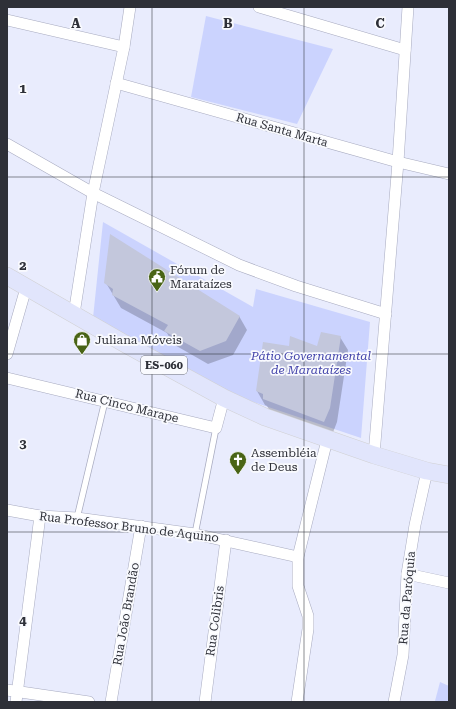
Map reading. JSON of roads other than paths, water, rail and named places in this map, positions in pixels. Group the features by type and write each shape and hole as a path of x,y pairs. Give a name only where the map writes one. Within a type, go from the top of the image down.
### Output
{"main road":[{"name":"ES-060","path":"7,276 127,345 224,398 265,417 327,440 449,476"}],"street":[{"path":"74,314 93,193 124,47 130,7"},
{"path":"259,7 405,50"},
{"path":"374,455 398,162 408,7"},
{"path":"7,20 124,47"},
{"name":"Rua Santa Marta","path":"116,83 398,162 449,174"},
{"path":"7,144 93,193 239,265 296,286 386,314"},
{"path":"7,354 26,288"},
{"name":"Rua Cinco Marape","path":"7,378 216,428"},
{"path":"216,428 224,398"},
{"path":"297,702 308,629 308,616 298,586 298,557 327,440"},
{"name":"Rua da Paróquia","path":"394,702 403,649 407,574 415,525 428,471"},
{"name":"Rua Professor Bruno de Aquino","path":"7,510 40,516 77,518 195,534 298,557"},
{"path":"40,516 13,694 89,702"},
{"name":"Rua João Brandão","path":"111,702 141,526"},
{"name":"Rua Colibris","path":"204,702 226,540"},
{"path":"407,574 449,583"}],"lane":[{"path":"77,518 105,401"},
{"path":"195,534 216,428"}],"place":[{"name":"Fórum de Marataízes","path":"157,292"},
{"name":"Juliana Móveis","path":"82,355"},
{"name":"Assembléia de Deus","path":"238,475"}],"park label":[{"name":"Pátio Governamental de Marataízes","path":"311,363"}]}
